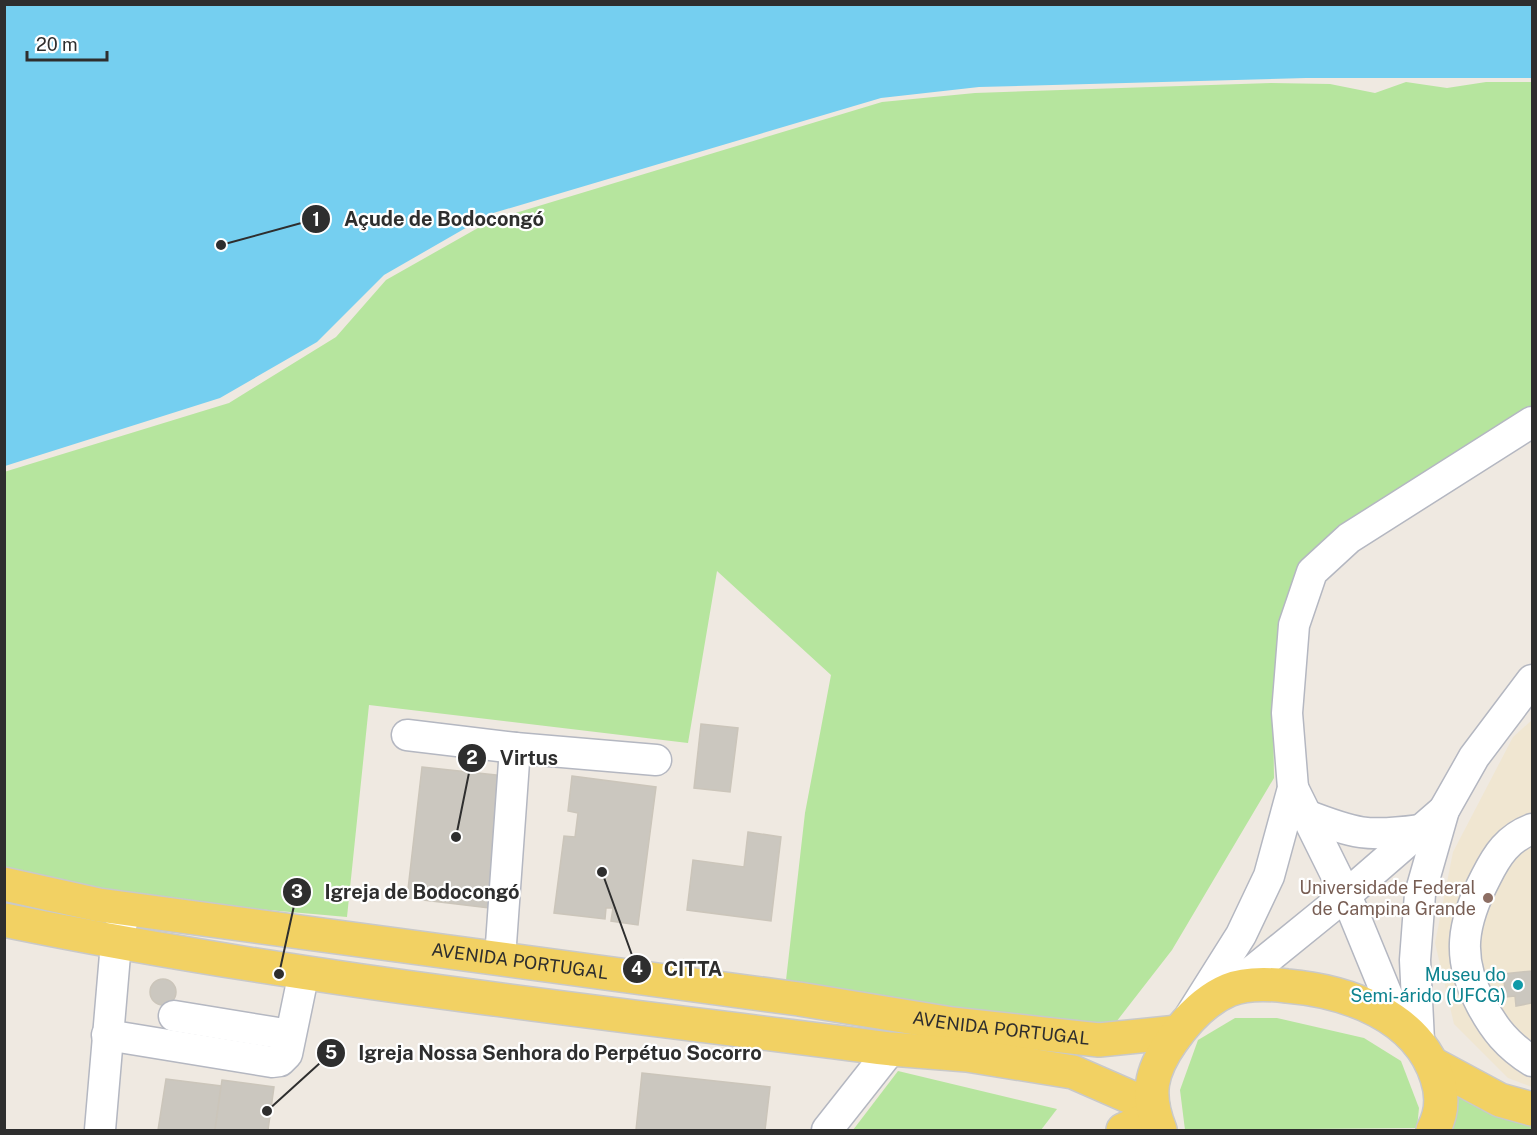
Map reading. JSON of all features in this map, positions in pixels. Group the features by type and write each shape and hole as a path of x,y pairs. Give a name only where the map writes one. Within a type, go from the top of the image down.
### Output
{"main road":[{"name":"AVENIDA PORTUGAL","path":"4,884 126,909 799,999 952,1024 1099,1040 1184,1024"},
{"name":"AVENIDA PORTUGAL","path":"4,920 116,943 304,972 891,1050 967,1055 1059,1070 1095,1079 1156,1118"},
{"path":"1123,1131 1156,1118 1151,1086 1157,1063 1184,1024 1229,990 1268,984 1313,988 1358,1000 1500,1101 1533,1109"},
{"path":"1417,1043 1442,1093 1438,1120 1432,1131"}],"street":[{"path":"1184,1024 1241,935 1269,876 1293,788 1287,713 1294,625 1312,572 1349,538 1533,422"},
{"path":"1417,1043 1415,960 1420,894 1444,810 1474,757 1533,680"},
{"path":"407,735 515,748 656,760"},
{"path":"500,958 515,748"},
{"path":"1293,788 1417,1043"},
{"path":"1229,990 1346,895 1444,810"},
{"path":"1306,815 1349,831 1371,835 1419,830"},
{"path":"1533,829 1522,832 1504,846 1476,895 1466,935 1464,963 1468,981 1490,1021 1512,1049 1533,1061"},
{"path":"100,1131 116,943 126,909"},
{"path":"107,1035 272,1062 280,1061 286,1054 304,972"},
{"path":"174,1016 291,1035"},
{"path":"828,1131 891,1050"}],"shaded area":[{"name":"Universidade Federal de Campina Grande","path":"1532,720 1532,1087 1508,1078 1454,1024 1435,943 1453,852 1513,737"}],"green space":[{"path":"1406,82 1447,88 1486,82 1532,82 1532,415 1305,568 1273,709 1274,778 1172,950 1113,1026 785,989 805,813 831,675 717,571 688,743 369,705 347,917 156,900 5,873 4,472 229,403 336,337 386,280 492,220 882,102 975,93 1271,83 1330,84 1375,93"},
{"path":"1235,1018 1277,1018 1364,1038 1401,1061 1419,1108 1417,1128 1185,1130 1180,1090 1198,1040"},
{"path":"898,1071 1057,1109 1041,1130 853,1130"},
{"path":"1446,1079 1532,1115 1532,1130 1443,1130"}],"water":[{"path":"5,4 1532,4 1532,78 1306,78 979,87 881,98 490,214 384,275 317,342 220,398 5,466"}],"building":[{"path":"701,724 738,728 730,792 694,788"},
{"path":"422,767 505,776 489,908 407,898"},
{"path":"572,776 656,787 638,925 611,921 613,908 606,908 605,919 554,913 564,836 575,837 578,813 568,811"},
{"path":"748,832 781,837 771,921 687,910 693,860 744,867"},
{"name":"Museu do Semi-árido (UFCG)","path":"1532,971 1532,1003 1516,1006 1515,996 1506,997 1503,974"},
{"path":"163,979 172,983 176,992 172,1001 163,1005 154,1001 150,992 154,983"},
{"path":"642,1073 770,1087 765,1130 636,1130"},
{"path":"166,1079 221,1086 215,1130 158,1130"},
{"path":"222,1080 274,1087 268,1130 215,1130"}],"place":[{"name":"Açude de Bodocongó","path":"221,245"},
{"name":"Virtus","path":"456,837"},
{"name":"CITTA","path":"602,872"},
{"name":"Universidade Federal de Campina Grande","path":"1488,898"},
{"name":"Igreja de Bodocongó","path":"279,974"},
{"name":"Museu do Semi-árido (UFCG)","path":"1518,985"},
{"name":"Igreja Nossa Senhora do Perpétuo Socorro","path":"267,1111"}]}
